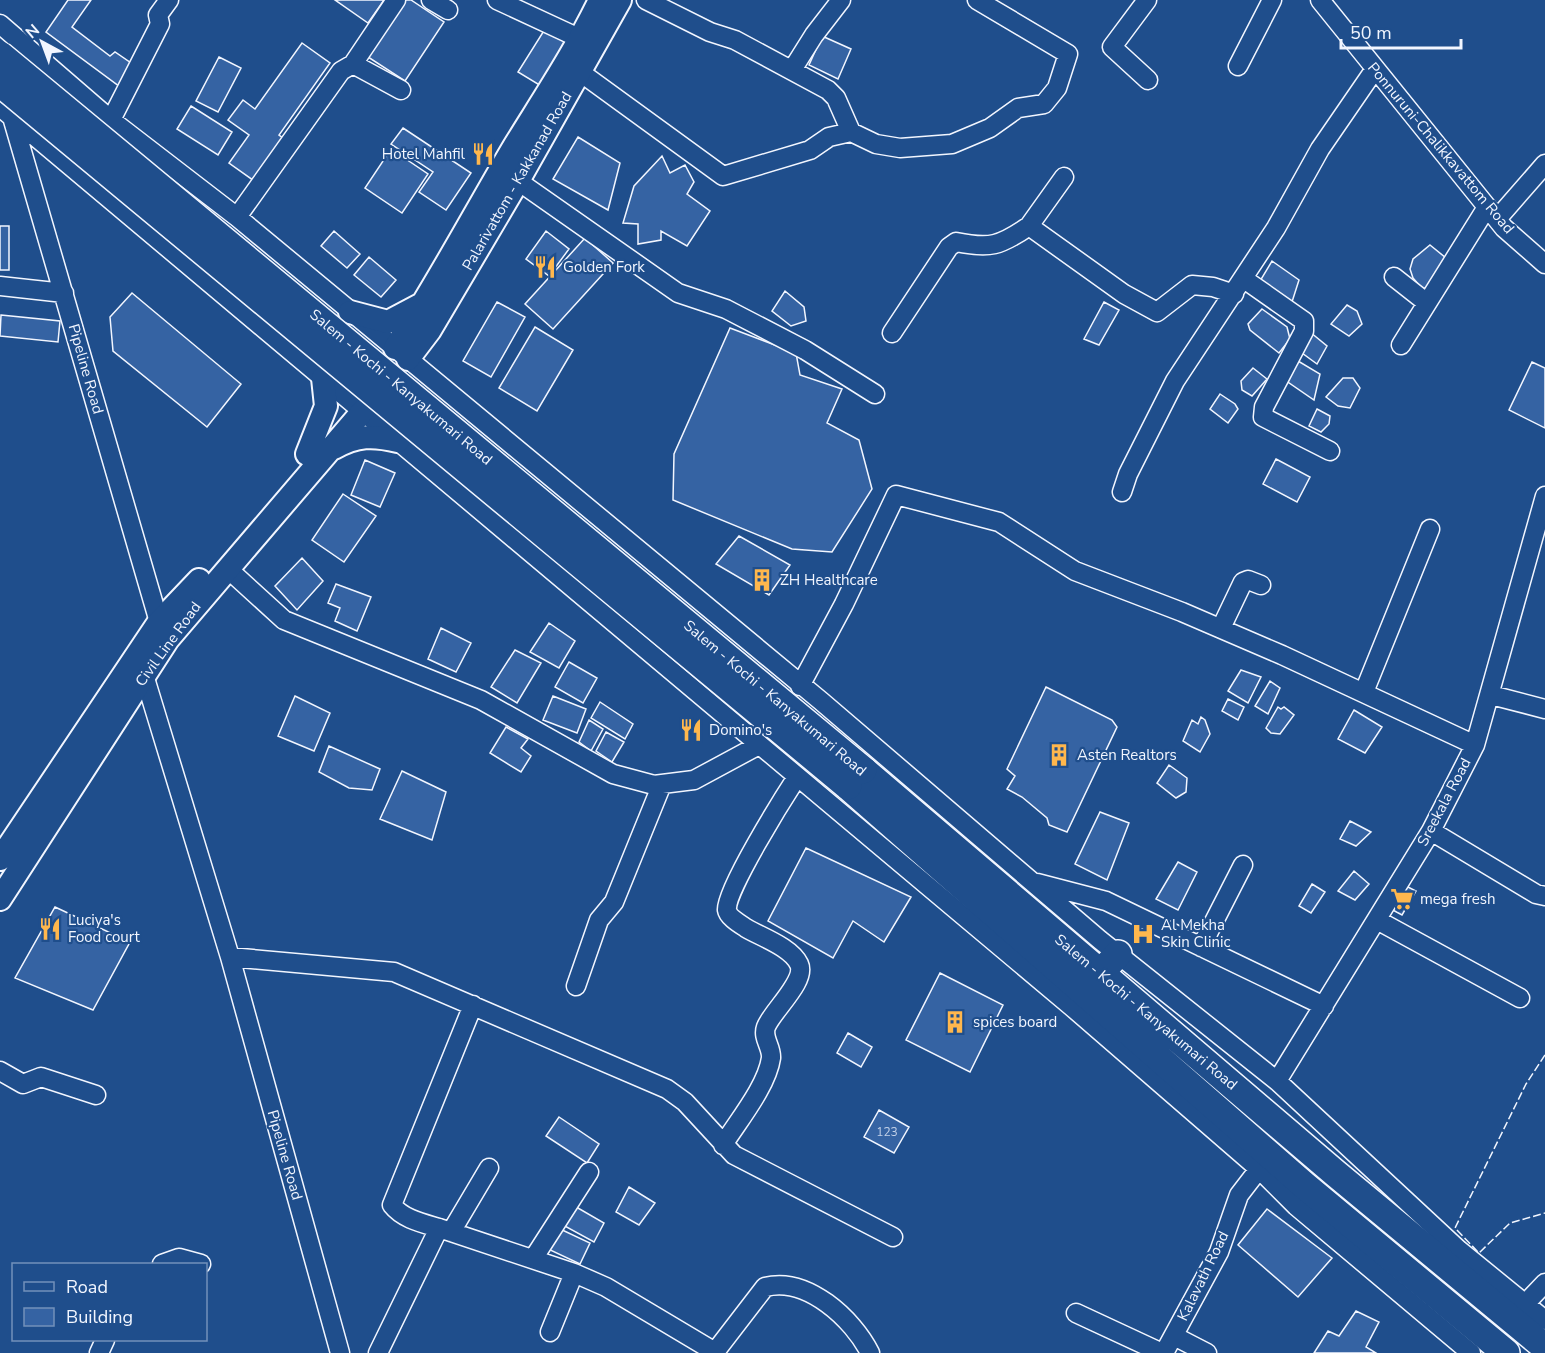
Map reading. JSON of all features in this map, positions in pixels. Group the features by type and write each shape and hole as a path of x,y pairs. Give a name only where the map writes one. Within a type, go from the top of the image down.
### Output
{"highway":[{"name":"Salem - Kochi - Kanyakumari Road","path":"0,55 863,770 1094,982 1305,1186 1506,1353"},
{"name":"Salem - Kochi - Kanyakumari Road","path":"0,83 848,786 1545,1347"}],"main road":[{"name":"Palarivattom - Kakkanad Road","path":"426,302 511,152 594,21 620,0"},
{"name":"Palarivattom - Kakkanad Road","path":"402,353 430,330 518,181 580,72 594,21"},
{"path":"351,312 388,322 408,314 426,302"},
{"path":"402,353 426,302"},
{"path":"317,453 326,406 323,378"},
{"name":"Civil Line Road","path":"0,860 159,622 358,406"},
{"path":"317,453 351,438 366,435 398,441"},
{"name":"Civil Line Road","path":"0,898 168,639 228,569 317,453"}],"street":[{"path":"111,120 160,24 158,15 169,0"},
{"path":"237,217 341,71 353,64 396,0"},
{"path":"431,0 448,10"},
{"path":"497,0 594,21"},
{"path":"646,0 710,32 735,40 828,90 836,99 851,132"},
{"path":"792,70 814,35 841,0"},
{"path":"580,72 723,176 810,150 829,137 851,132 876,144 900,148 952,144 990,128 1018,108 1044,104 1057,88 1068,54 977,0"},
{"path":"1147,0 1112,47 1148,80"},
{"path":"1238,66 1272,0"},
{"name":"Ponnuruni-Chalikkavattom Road","path":"1320,0 1492,213 1545,264"},
{"name":"Salem - Kochi - Kanyakumari Road","path":"0,24 111,120 237,217 654,562 1033,882 1094,982"},
{"path":"353,64 401,90"},
{"path":"1122,492 1128,474 1175,381 1276,228 1320,149 1375,69"},
{"name":"Salem - Kochi - Kanyakumari Road","path":"6,112 797,777 1094,982"},
{"name":"Pipeline Road","path":"6,112 64,293 159,622"},
{"path":"1401,345 1427,303 1492,213 1545,164"},
{"path":"146,229 171,212 186,194 185,176"},
{"path":"892,333 949,247 956,242 992,246 1006,242 1029,226 1064,177"},
{"path":"518,181 678,293 726,309 805,350 875,393"},
{"path":"171,249 187,223 213,198"},
{"path":"1029,226 1124,294 1151,310 1157,312 1192,285 1239,286 1304,321 1304,330 1264,407 1263,417 1330,451"},
{"path":"1394,277 1427,303"},
{"path":"0,286 64,293"},
{"path":"800,686 844,604 896,495 999,522 1075,571 1221,628 1475,745"},
{"name":"Sreekala Road","path":"1277,1081 1431,831 1475,745 1539,533 1545,496"},
{"path":"552,571 573,563 580,555 594,538 598,517"},
{"path":"1364,692 1430,529"},
{"path":"607,616 612,598 637,571 654,562"},
{"path":"228,569 284,620 481,700 613,774 654,785 694,780 759,745"},
{"path":"1221,628 1243,582 1248,580 1261,585"},
{"name":"Pipeline Road","path":"144,675 230,957 340,1353"},
{"path":"1491,695 1545,710"},
{"path":"723,1145 766,1076 771,1055 766,1040 766,1027 800,976 799,964 790,954 745,927 728,914 726,907 743,868 797,777"},
{"path":"576,986 599,920 614,902 662,784"},
{"path":"1431,831 1536,894 1545,896"},
{"path":"1202,947 1243,866"},
{"path":"1033,882 1106,901 1324,1006"},
{"path":"1377,920 1520,998"},
{"path":"230,957 393,972 473,1005 667,1089 685,1102 734,1155 893,1237"},
{"path":"1094,982 1277,1081 1459,1250 1545,1320"},
{"path":"1094,982 1259,1168 1296,1206 1471,1353"},
{"path":"473,1005 392,1205 397,1212 418,1222 574,1273 606,1287 716,1352 765,1287 772,1285 807,1293 829,1304 850,1322 870,1353"},
{"path":"0,1071 23,1084 41,1077 96,1095"},
{"path":"378,1353 445,1230 489,1168"},
{"name":"Kalavath Road","path":"1163,1353 1218,1252 1239,1195 1259,1168"},
{"path":"533,1259 589,1172"},
{"path":"165,1263 179,1258 197,1263"},
{"path":"550,1332 574,1273"},
{"path":"1525,1304 1545,1283"},
{"path":"1076,1313 1163,1353"},
{"path":"1174,1336 1207,1353"}],"building":[{"path":"68,0 91,0 72,27 110,56 115,52 134,65 123,89 46,32"},
{"path":"335,0 384,0 368,23"},
{"path":"404,0 411,0 444,22 405,81 368,57"},
{"path":"545,29 573,43 546,89 518,72"},
{"path":"822,36 851,49 838,79 809,65"},
{"path":"302,43 330,63 279,135 287,141 257,183 229,163 249,135 228,120 243,100 255,109"},
{"path":"219,57 241,68 218,112 196,101"},
{"path":"191,106 232,132 218,155 177,129"},
{"path":"403,128 471,173 446,210 419,192 433,172 391,144"},
{"path":"578,137 620,163 608,210 553,179"},
{"path":"391,149 428,174 402,213 365,188"},
{"path":"662,156 670,173 685,165 694,182 687,194 710,211 687,246 661,231 661,240 638,244 638,224 623,223 634,186"},
{"path":"0,226 9,226 9,270 0,270"},
{"path":"334,231 360,254 347,268 321,246"},
{"path":"546,231 569,249 549,276 526,259"},
{"path":"585,238 613,263 553,329 525,304"},
{"path":"1430,245 1446,258 1426,293 1413,278 1410,269 1413,259"},
{"path":"369,257 396,280 381,297 354,275"},
{"path":"1272,261 1299,280 1291,305 1260,281"},
{"path":"785,291 804,307 806,321 791,326 772,311"},
{"path":"132,293 241,384 207,427 113,351 110,317"},
{"path":"497,302 525,317 491,377 463,361"},
{"path":"1104,302 1119,310 1099,345 1084,339"},
{"path":"1347,305 1357,311 1362,324 1349,336 1331,324"},
{"path":"1262,309 1287,327 1290,339 1279,353 1250,330 1248,324"},
{"path":"1,315 60,321 58,342 0,336"},
{"path":"535,327 573,350 537,411 499,388"},
{"path":"730,328 796,353 800,375 842,389 827,423 859,440 872,489 832,552 792,549 673,500 674,454"},
{"path":"1310,332 1327,346 1317,364 1298,350"},
{"path":"1293,358 1320,374 1314,400 1282,378"},
{"path":"1532,362 1545,368 1545,428 1509,410"},
{"path":"1253,368 1267,379 1252,396 1242,390 1241,381"},
{"path":"1343,378 1353,378 1360,388 1350,408 1338,406 1326,397"},
{"path":"1220,394 1235,404 1238,409 1228,423 1210,409"},
{"path":"1317,409 1330,416 1329,424 1321,432 1309,426"},
{"path":"1276,459 1310,477 1297,502 1263,484"},
{"path":"365,460 395,473 380,507 351,495"},
{"path":"343,494 376,516 344,562 312,540"},
{"name":"ZH Healthcare","path":"739,536 790,565 769,595 716,564"},
{"path":"302,558 323,581 297,610 275,586"},
{"path":"336,584 371,597 357,631 335,621 340,608 328,603"},
{"path":"549,623 575,641 559,668 530,652"},
{"path":"441,628 471,643 456,672 428,659"},
{"path":"515,650 541,663 517,703 491,687"},
{"path":"569,662 597,678 583,703 555,687"},
{"path":"1241,670 1261,677 1248,703 1228,691"},
{"path":"1270,681 1280,688 1268,714 1255,706"},
{"name":"Asten Realtors","path":"1046,687 1112,720 1117,727 1067,832 1049,825 1047,818 1022,797 1007,789 1015,776 1007,769"},
{"path":"295,696 330,713 314,751 278,736"},
{"path":"553,696 586,709 577,733 543,720"},
{"path":"1228,699 1244,707 1238,720 1222,711"},
{"path":"600,702 633,724 625,739 591,718"},
{"path":"1278,707 1281,709 1284,707 1294,715 1280,734 1271,733 1266,728"},
{"path":"1354,710 1382,727 1365,753 1338,739"},
{"path":"1201,717 1205,720 1210,734 1200,752 1183,741 1192,720 1198,724"},
{"path":"589,720 603,729 591,751 579,742"},
{"path":"506,727 528,739 521,748 531,756 521,772 490,753"},
{"path":"606,732 624,742 612,762 596,751"},
{"path":"329,746 380,769 372,790 349,788 319,772"},
{"path":"1169,765 1187,778 1186,792 1176,798 1157,783"},
{"path":"402,771 446,792 432,840 380,819"},
{"path":"1100,812 1129,823 1107,880 1075,864"},
{"path":"1350,821 1371,832 1356,846 1340,839"},
{"path":"806,848 911,897 884,942 853,921 833,958 768,921"},
{"path":"1178,862 1197,872 1178,910 1156,899"},
{"path":"1354,871 1369,884 1355,900 1338,891"},
{"path":"1312,884 1325,892 1311,913 1299,906"},
{"name":"mega fresh","path":"1402,884 1416,891 1402,915 1387,907"},
{"path":"55,907 130,942 93,1010 15,978"},
{"name":"spices board","path":"940,973 1003,1005 970,1072 906,1040"},
{"path":"848,1033 872,1047 861,1067 837,1053"},
{"path":"879,1110 909,1127 894,1153 864,1137"},
{"path":"559,1117 599,1144 587,1163 546,1136"},
{"path":"629,1187 655,1203 639,1225 616,1212"},
{"path":"571,1204 604,1223 594,1242 561,1224"},
{"path":"1267,1209 1332,1258 1298,1297 1238,1245"},
{"path":"558,1228 590,1243 580,1264 548,1249"},
{"path":"1356,1311 1379,1322 1366,1347 1376,1353 1314,1353 1328,1331 1339,1336"}],"fence":[{"path":"1545,1055 1526,1084 1455,1228 1479,1253 1510,1223 1545,1213"}],"place":[{"name":"Hotel Mahfil","path":"483,154"},
{"name":"Golden Fork","path":"545,267"},
{"name":"ZH Healthcare","path":"762,580"},
{"name":"Domino's","path":"691,730"},
{"name":"Asten Realtors","path":"1059,755"},
{"name":"mega fresh","path":"1402,899"},
{"name":"Luciya's Food court","path":"50,929"},
{"name":"Al Mekha Skin Clinic","path":"1143,934"},
{"name":"spices board","path":"955,1022"}]}
